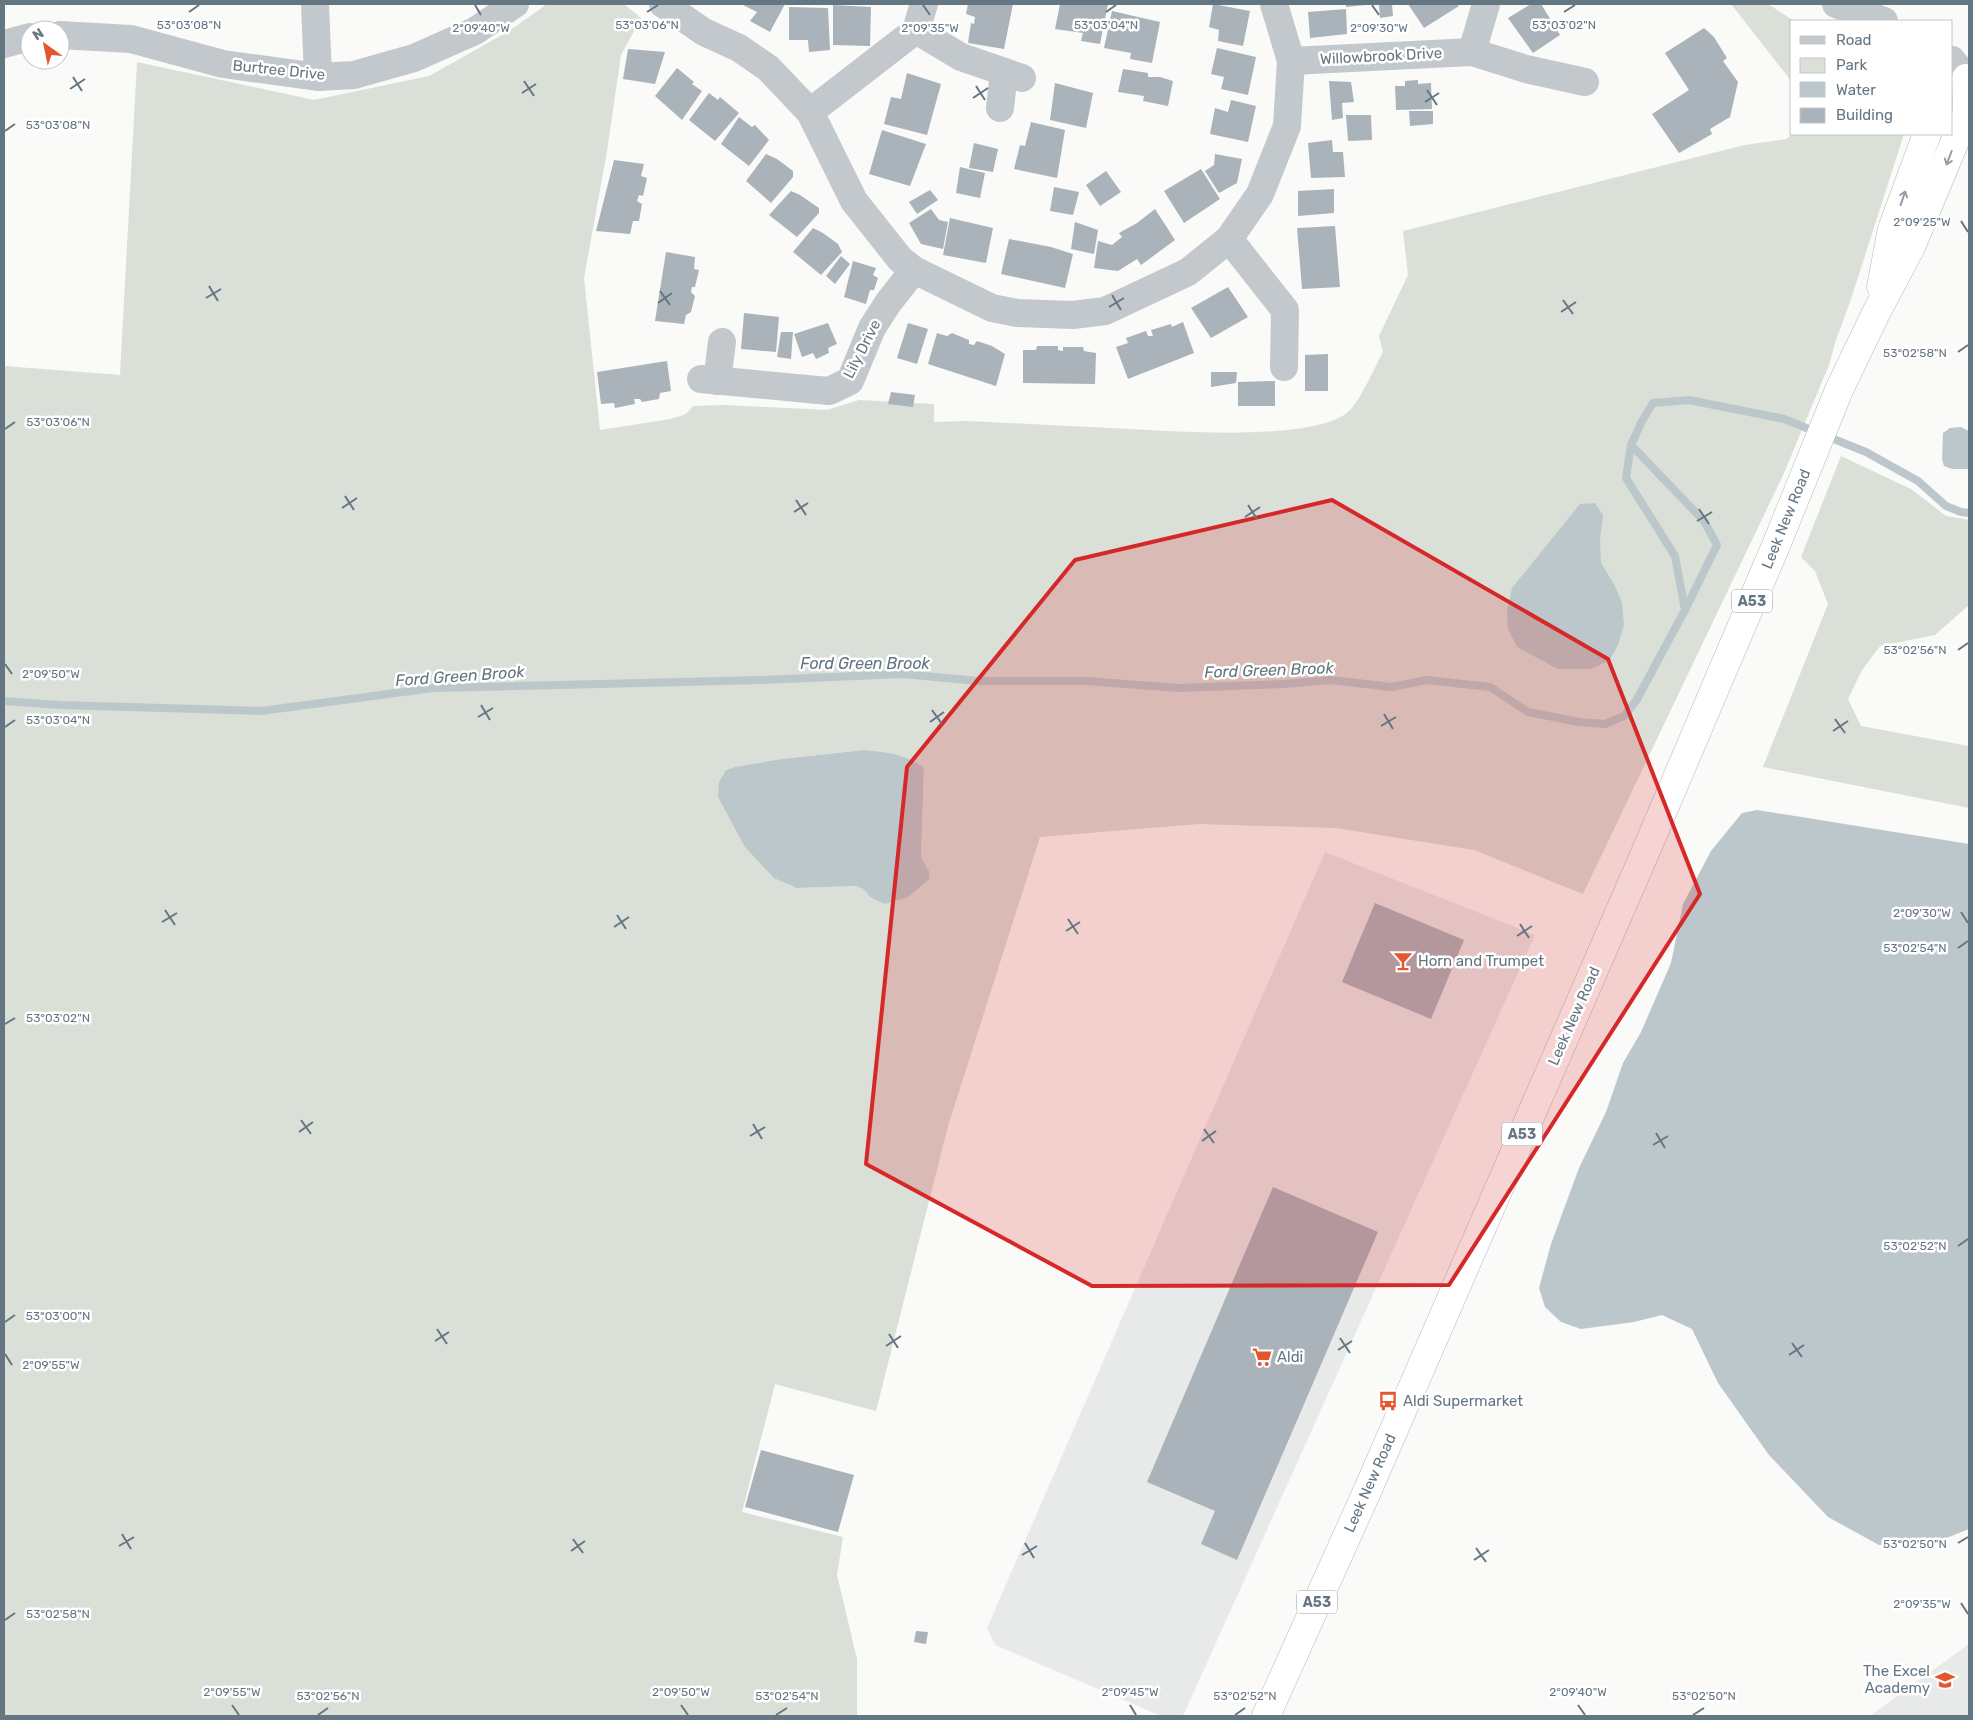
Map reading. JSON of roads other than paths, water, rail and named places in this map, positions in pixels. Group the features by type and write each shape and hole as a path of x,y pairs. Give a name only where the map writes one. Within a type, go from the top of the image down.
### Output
{"highway":[{"name":"Leek New Road","path":"1266,1716 1369,1487 1642,860 1777,543 1839,390 1876,313 1912,247 1967,112 1958,76"},
{"name":"Leek New Road","path":"1876,313 1892,229 1927,135"}],"street":[{"path":"315,4 318,77"},
{"name":"Burtree Drive","path":"70,36 131,39 223,64 318,77 354,75 414,58 475,31 515,4"},
{"path":"663,4 704,32 738,48 768,68 810,112 854,201 900,259 914,270 992,308 1017,313 1073,315 1105,311 1188,272 1229,239 1260,194 1287,126 1291,61 1274,4"},
{"path":"810,112 916,30 924,4"},
{"path":"1472,52 1486,4"},
{"path":"1824,4 1843,20"},
{"path":"1836,4 1881,20"},
{"path":"916,30 961,57 1013,75 1000,108"},
{"path":"4,44 20,40"},
{"name":"Willowbrook Drive","path":"1291,61 1472,52 1526,69 1585,82"},
{"path":"1229,239 1285,310 1284,367"},
{"name":"Lily Drive","path":"722,342 709,380 829,391 850,381 872,328 888,303 914,270"}],"water":[{"path":"1961,427 1969,431 1969,469 1952,469 1944,466 1942,459 1943,433 1950,428"},
{"path":"1595,503 1603,515 1600,540 1601,563 1614,584 1622,603 1624,625 1618,645 1609,661 1590,669 1558,669 1517,647 1508,629 1507,611 1512,588 1580,504"},
{"path":"864,750 888,753 910,759 924,768 921,857 929,871 929,879 908,897 885,904 870,897 863,889 856,886 797,888 774,878 745,847 718,797 719,782 726,770 781,759"},
{"path":"1757,810 1969,844 1969,1529 1939,1541 1879,1545 1828,1517 1769,1455 1718,1383 1692,1329 1662,1315 1634,1322 1581,1329 1561,1322 1545,1307 1539,1288 1551,1244 1579,1168 1606,1112 1623,1063 1641,1032 1671,963 1683,904 1711,851 1742,813"}],"waterway":[{"name":"Ford Green Brook","path":"4,701 60,705 261,711 433,688 762,680 903,674 978,681 1086,681 1178,688 1284,684 1330,680 1392,687 1426,680 1490,687 1528,712 1579,722 1605,724 1624,716 1636,701 1685,610 1675,556 1626,478 1631,445 1653,403 1689,400 1784,419 1866,452 1918,481 1946,506 1969,513"},
{"name":"Ford Green Brook","path":"1631,445 1704,521 1717,545 1685,610"}],"place":[{"name":"Horn and Trumpet","path":"1403,961"},
{"name":"Aldi","path":"1262,1357"},
{"name":"Aldi Supermarket","path":"1388,1401"},
{"name":"The Excel Academy","path":"1945,1680"}]}
